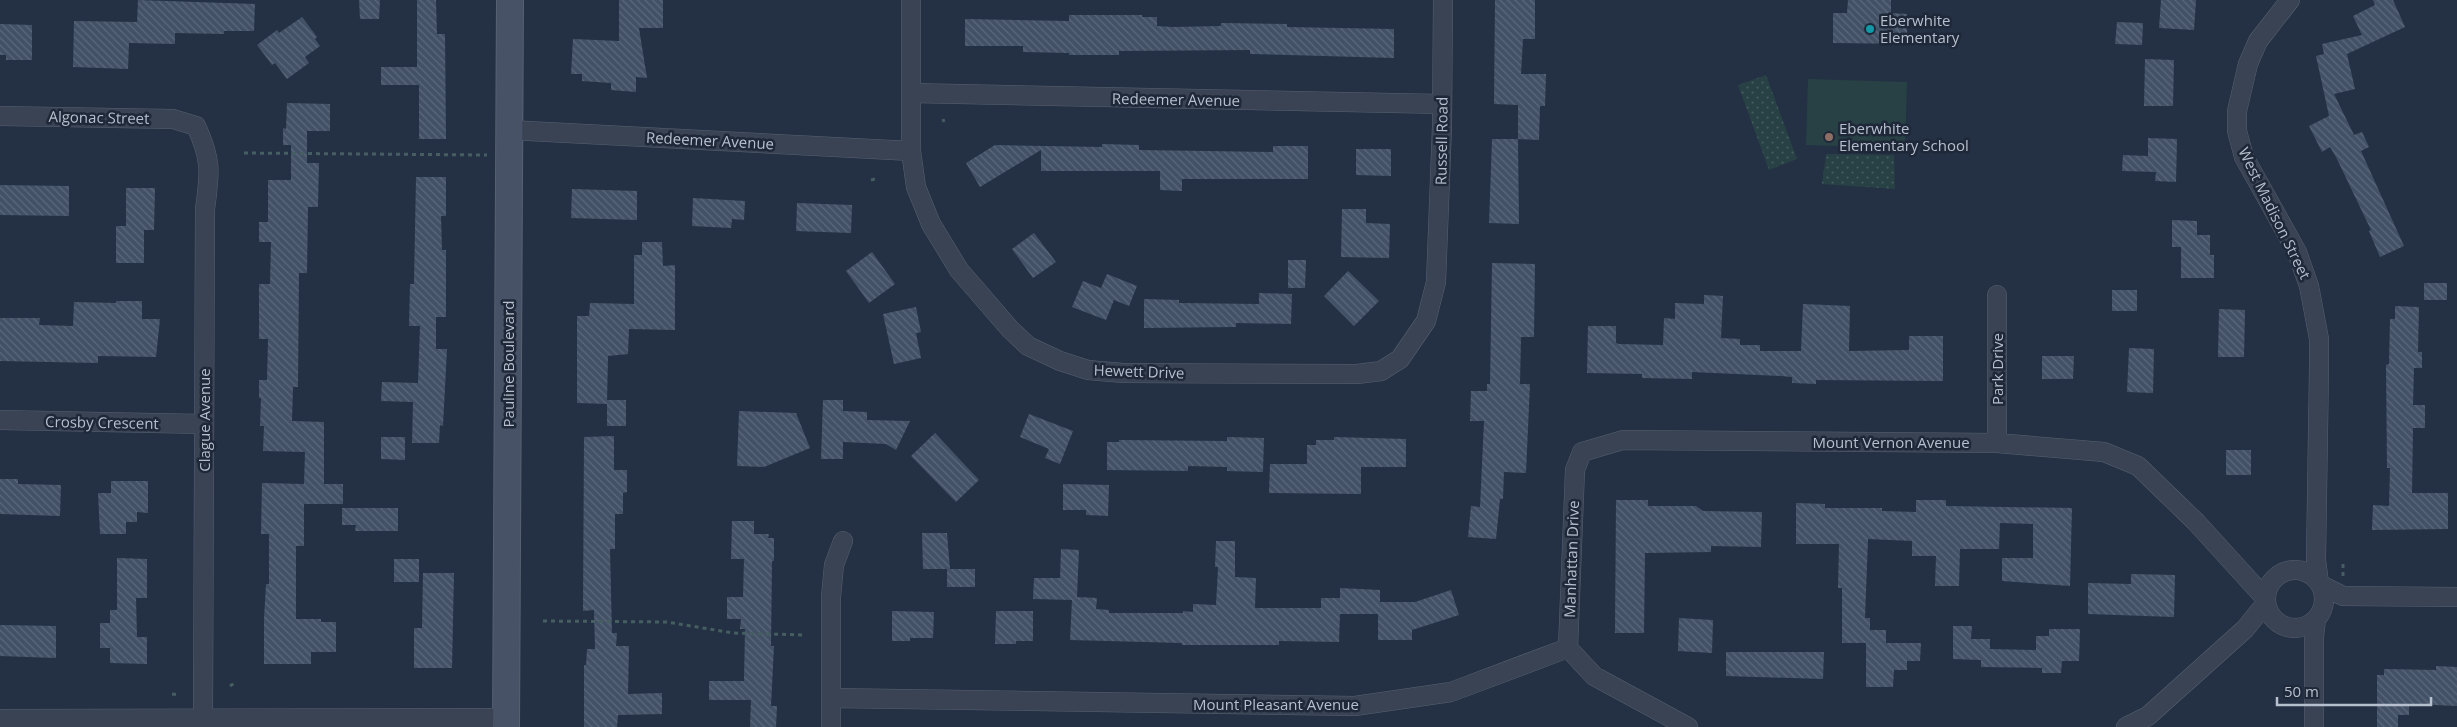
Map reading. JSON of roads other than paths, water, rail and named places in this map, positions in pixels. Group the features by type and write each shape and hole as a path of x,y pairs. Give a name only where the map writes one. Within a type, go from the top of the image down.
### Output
{"street":[{"name":"Pauline Boulevard","path":"506,722 510,0"},
{"name":"Hewett Drive","path":"911,0 911,151 919,196 931,224 959,270 1010,329 1028,346 1060,361 1088,370 1123,373 1356,374 1381,371 1400,359 1426,321 1436,282"},
{"name":"Russell Road","path":"1436,282 1442,104 1443,0"},
{"name":"West Madison Street","path":"2290,0 2258,41 2248,64 2238,111 2237,131 2244,157 2297,252 2309,286 2319,339 2320,368 2308,565 2320,584"},
{"name":"Redeemer Avenue","path":"911,94 1442,104"},
{"name":"Algonac Street","path":"0,116 173,119 196,126"},
{"name":"Clague Avenue","path":"196,126 208,151 209,178 205,209 203,718"},
{"name":"Redeemer Avenue","path":"509,130 911,151"},
{"name":"Park Drive","path":"1997,295 1997,443"},
{"name":"Crosby Crescent","path":"0,420 204,424"},
{"name":"Mount Vernon Avenue","path":"1575,470 1582,452 1624,440 1997,443 2104,452 2138,466 2268,595"},
{"name":"Manhattan Drive","path":"1568,648 1575,470"},
{"path":"831,727 831,597 834,565 843,541"},
{"path":"2126,727 2148,716 2245,629 2287,571 2308,565"},
{"path":"2319,614 2324,595 2320,584 2457,597"},
{"path":"2314,727 2305,627 2343,587"},
{"path":"2268,595 2271,616 2286,627 2306,633"},
{"path":"2245,629 2276,621"},
{"path":"1568,648 1594,676 1688,727"},
{"name":"Mount Pleasant Avenue","path":"831,698 1355,706 1451,692 1568,648"},
{"path":"0,719 203,718 506,722"}],"place":[{"name":"Eberwhite Elementary","path":"1870,29"},
{"name":"Eberwhite Elementary School","path":"1829,137"}]}
